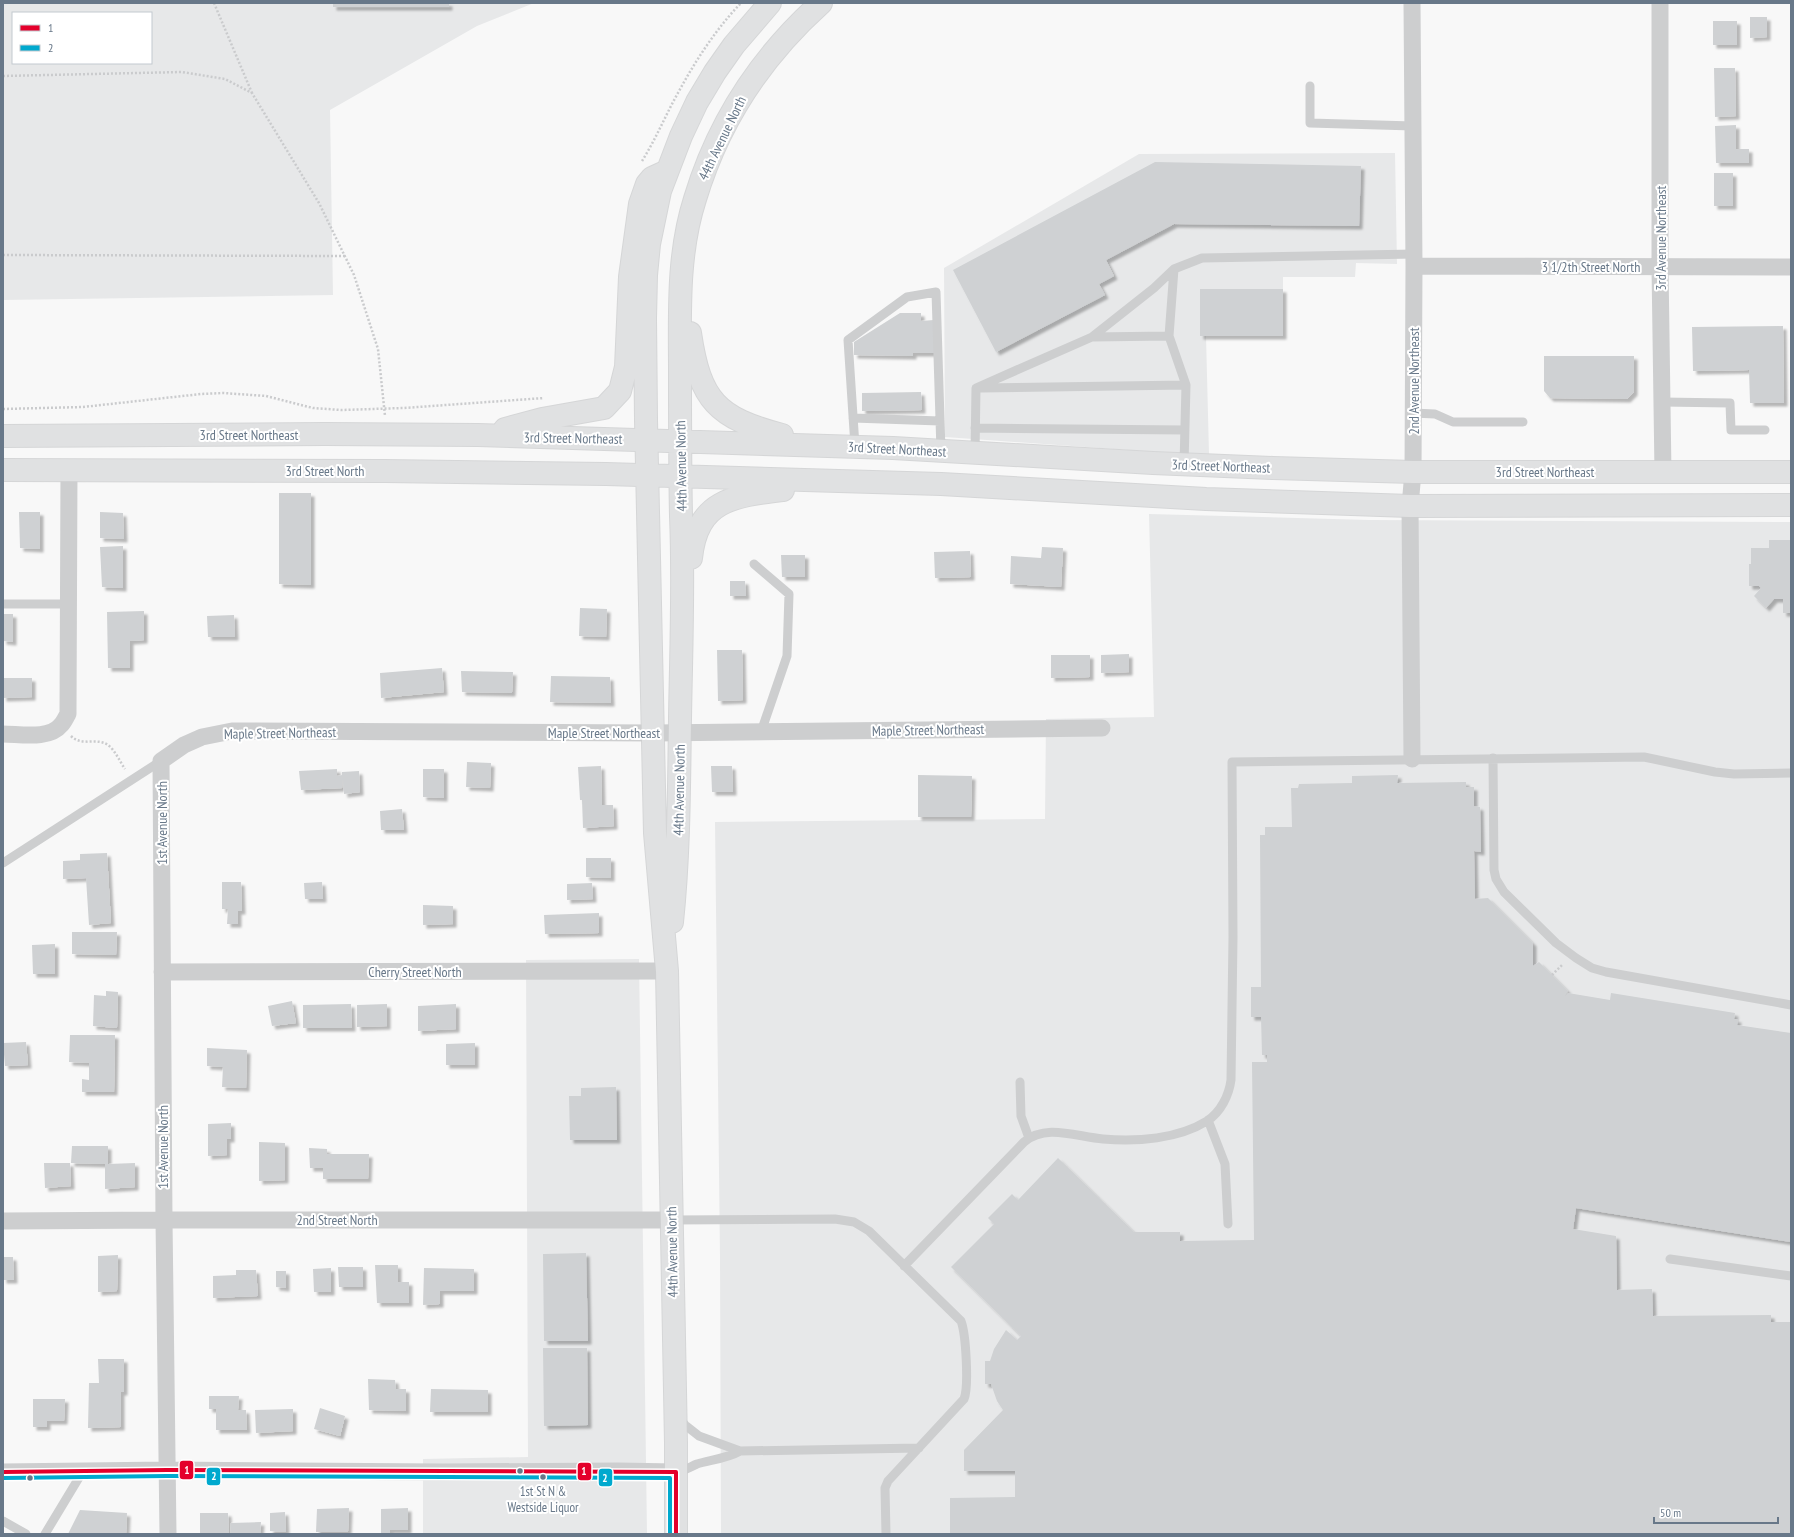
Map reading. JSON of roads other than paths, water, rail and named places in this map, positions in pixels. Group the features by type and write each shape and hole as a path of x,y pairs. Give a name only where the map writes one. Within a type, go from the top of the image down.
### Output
{"main road":[{"name":"44th Avenue North","path":"676,1534 676,1413 667,971 655,833 645,318 646,275 654,218 667,171 694,108 715,72 734,45 770,3"},
{"name":"44th Avenue North","path":"667,971 676,887 680,733 682,520 680,476 680,318 681,278 684,249 694,200 713,150 728,118 744,91 767,60 802,21 822,3"},
{"path":"484,435 542,419 604,408 620,391 626,367 630,277 640,204 647,184 652,178 667,171"},
{"path":"684,249 686,307 695,362 707,392 719,408 738,421 760,429 806,439 855,446"},
{"name":"3rd Street Northeast","path":"3,436 484,435 855,446 1184,465 1413,472 1791,472"},
{"name":"3rd Street North","path":"3,470 385,471 648,475"},
{"path":"648,475 921,484 1206,499 1410,506 1791,505"},
{"path":"681,679 693,542 695,533 702,521 714,508 743,496 785,490 921,484"}],"street":[{"name":"2nd Avenue Northeast","path":"1412,3 1414,260 1413,472 1410,506 1412,759"},
{"name":"3rd Avenue Northeast","path":"1660,3 1660,267 1663,473"},
{"name":"3 1/2th Street North","path":"1414,260 1660,267 1791,267"},
{"path":"3,734 44,734 55,730 65,729 68,714 68,470"},
{"name":"Maple Street Northeast","path":"161,761 184,745 202,737 232,731 680,733 1102,728"},
{"name":"1st Avenue North","path":"161,761 168,1534"},
{"name":"Cherry Street North","path":"162,972 667,971"},
{"name":"2nd Street North","path":"3,1221 672,1220"},
{"path":"3,1472 167,1470 676,1472"}],"lane":[{"path":"1310,86 1310,123 1413,126"},
{"path":"976,388 1092,338 1154,288 1174,269 1202,258 1414,260"},
{"path":"1174,269 1169,336 1186,385 1184,465"},
{"path":"855,446 848,340 907,296 936,292 941,451"},
{"path":"1092,338 1169,336"},
{"path":"976,388 1186,385"},
{"path":"975,453 976,388"},
{"path":"1662,402 1730,403 1731,430 1765,430"},
{"path":"1413,413 1435,414 1454,422 1522,422"},
{"path":"853,418 940,421"},
{"path":"975,428 1185,430"},
{"path":"754,564 789,594 787,656 761,732"},
{"path":"3,604 69,604"},
{"path":"904,1266 1029,1138 1041,1133 1056,1132 1105,1140 1146,1139 1182,1132 1208,1120 1223,1103 1230,1088 1231,1080 1233,945 1232,762 1644,757 1715,772 1734,774 1791,773"},
{"path":"1493,758 1494,857 1496,879 1504,892 1556,943 1592,968 1606,972 1791,1005"},
{"path":"3,863 161,761"},
{"path":"1020,1082 1021,1116 1029,1138"},
{"path":"1208,1120 1225,1164 1228,1224"},
{"path":"672,1220 842,1219 854,1222 869,1231 961,1321 964,1331 966,1384 964,1400 886,1484 886,1534"},
{"path":"1670,1259 1791,1276"},
{"path":"676,1413 685,1424 699,1436 740,1451 919,1448"},
{"path":"676,1472 684,1471 696,1465 734,1455 740,1451"},
{"path":"45,1534 82,1471"},
{"path":"3,1521 26,1534"}],"place":[{"name":"1st St N & Westside Liquor","path":"543,1477"}]}
